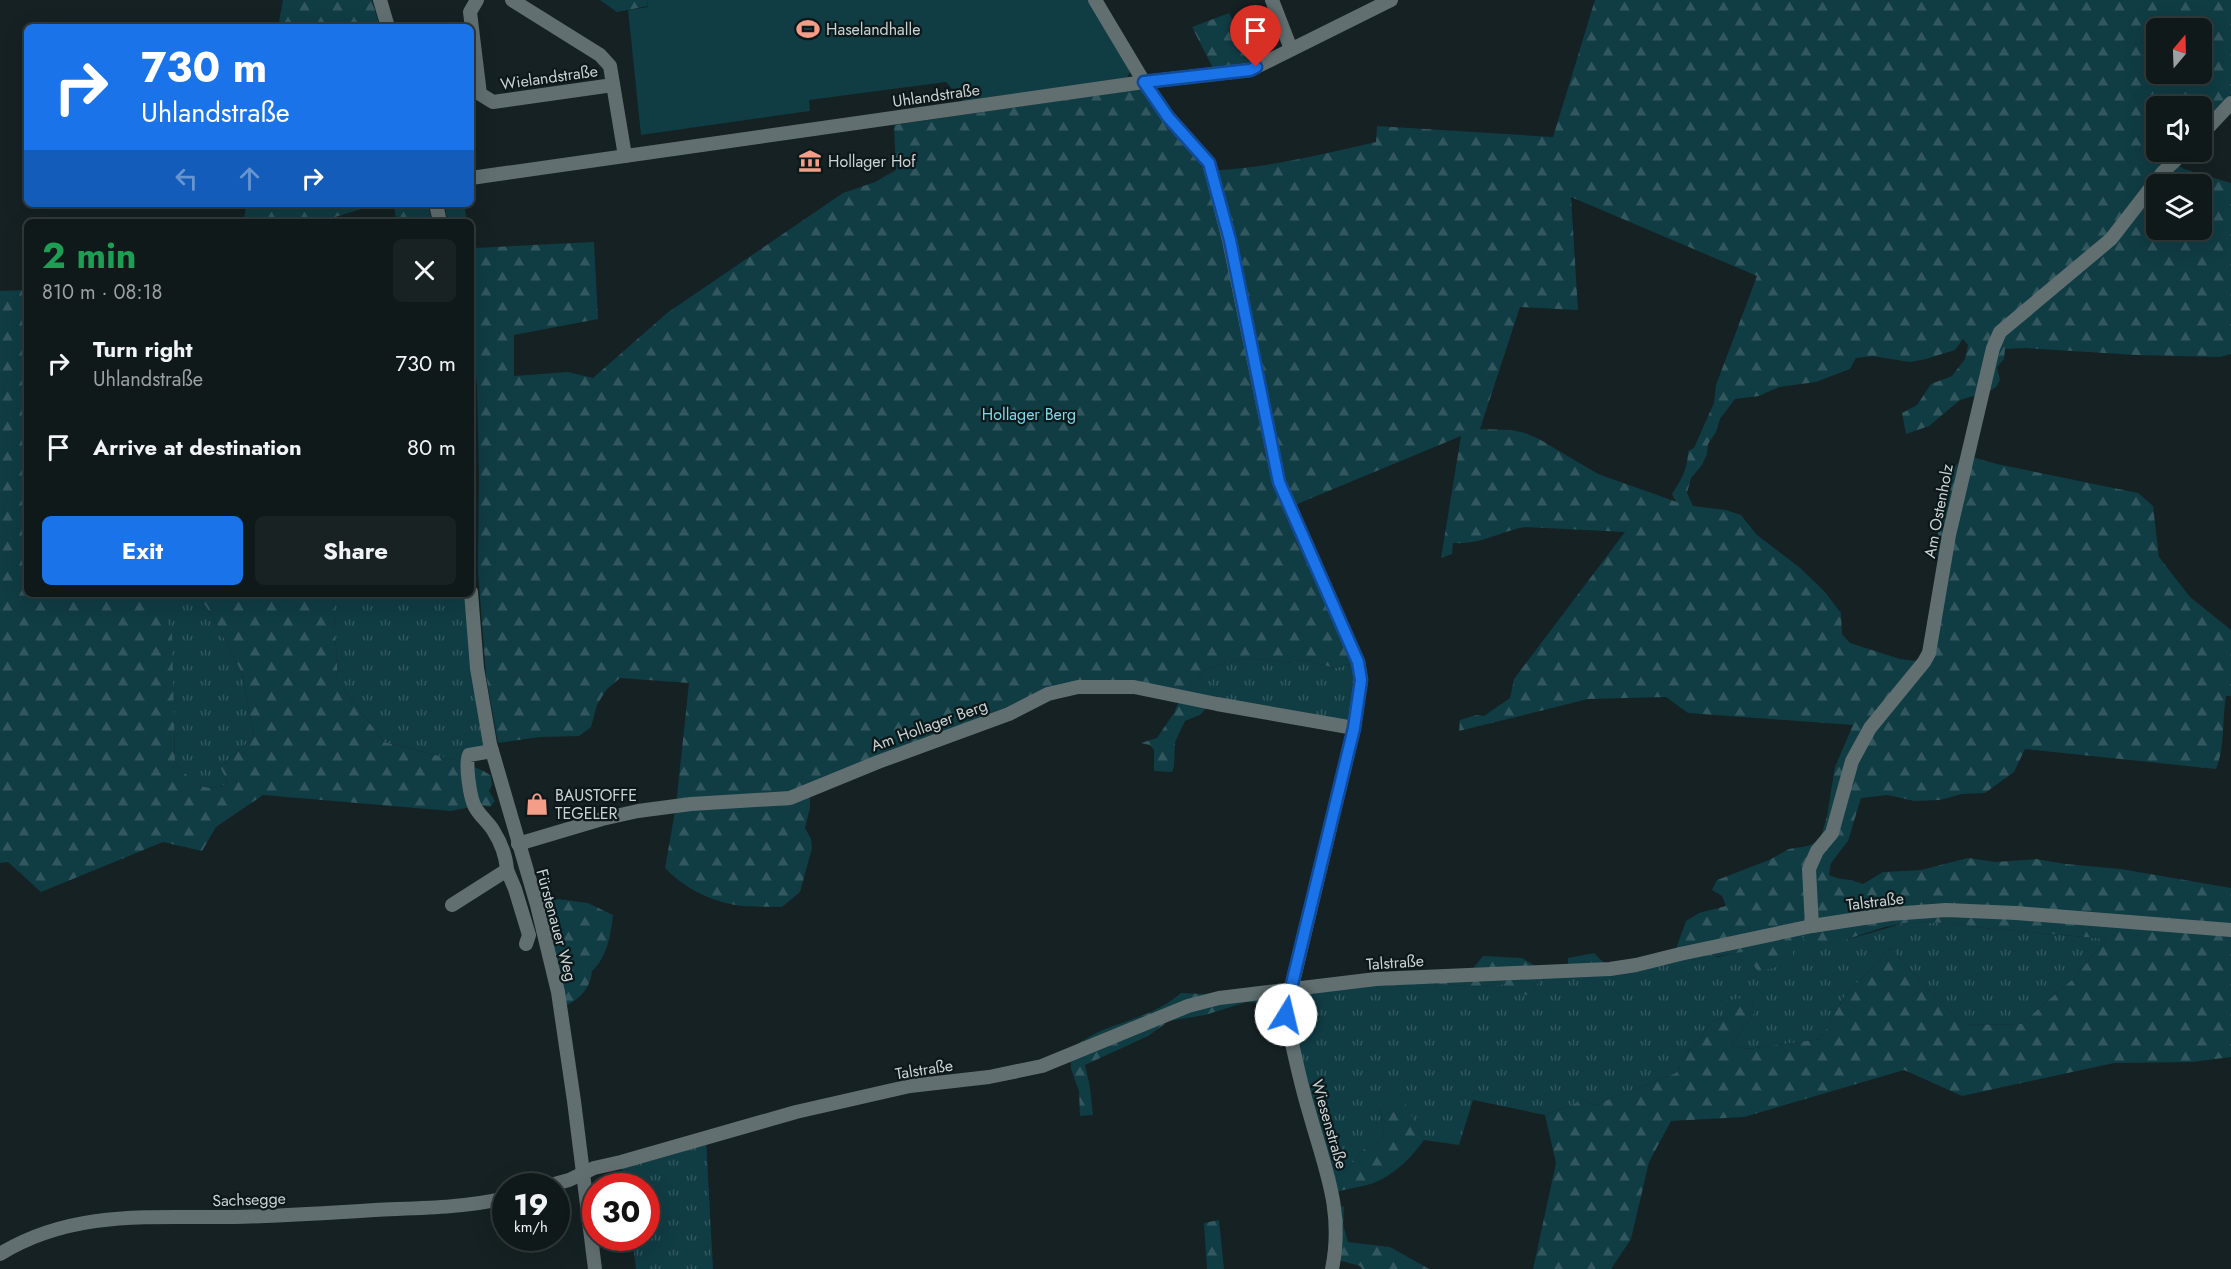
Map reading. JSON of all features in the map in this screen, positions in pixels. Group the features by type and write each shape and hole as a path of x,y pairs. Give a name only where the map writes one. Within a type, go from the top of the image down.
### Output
{"street":[{"path":"380,0 387,24"},
{"name":"Wielandstraße","path":"471,24 470,12 477,0"},
{"path":"512,0 600,55 610,66 625,156"},
{"name":"Wiesenstraße","path":"1095,0 1144,82 1168,117 1209,163 1230,240 1279,482 1358,662 1361,680 1354,728 1287,1007 1300,1080 1335,1204 1332,1269"},
{"path":"1272,0 1291,49"},
{"name":"Uhlandstraße","path":"474,178 1144,82 1250,70 1391,0"},
{"name":"Wielandstraße","path":"474,45 480,94 494,102 613,85"},
{"path":"2212,124 2231,103"},
{"name":"Am Ostenholz","path":"1812,926 1809,868 1817,851 1832,833 1852,761 1870,728 1929,653 1963,469 1993,348 2000,332 2112,239 2163,172 2174,162"},
{"name":"Fürstenauer Weg","path":"471,597 477,668 492,751 537,905 558,992 583,1173"},
{"name":"Am Hollager Berg","path":"518,844 602,819 638,811 690,804 790,798 878,762 1009,714 1048,694 1078,687 1134,687 1354,728"},
{"path":"492,751 469,755 467,769 474,806 493,830 506,860 507,870 529,935 526,944"},
{"path":"452,905 507,870"},
{"name":"Talstraße","path":"583,1173 796,1112 910,1086 989,1077 1042,1066 1188,1006 1219,998 1291,988 1398,978 1610,969 1812,926 1890,914 1946,910 2016,913 2231,930"},
{"name":"Sachsegge","path":"0,1254 51,1230 116,1218 248,1216 433,1207 492,1201"},
{"name":"Fürstenauer Weg","path":"593,1251 595,1269"}],"green space":[{"path":"283,0 372,0 379,24 279,24"},
{"path":"600,0 647,0 648,6 617,12"},
{"path":"647,0 1090,0 1131,70 1127,78 964,102 946,82 809,100 810,111 641,135 628,10 648,7"},
{"name":"Hollager Berg","path":"1595,0 2231,0 2231,94 2224,105 2212,118 2212,96 2146,96 2146,162 2174,162 2184,169 2201,174 2146,174 2146,240 2212,240 2212,177 2231,183 2231,354 2220,357 2005,349 2004,359 1997,367 2000,380 1996,387 1988,392 1960,400 1929,426 1906,434 1902,413 1917,405 1931,384 1952,376 1965,359 1968,345 1963,339 1955,350 1910,362 1872,356 1856,358 1850,369 1816,382 1779,387 1759,396 1735,399 1720,419 1716,432 1708,444 1702,465 1691,478 1687,493 1693,506 1726,510 1741,515 1757,535 1799,567 1824,591 1841,613 1842,634 1850,643 1900,659 1924,662 1943,569 1938,556 1938,533 1948,475 1965,455 1997,464 2138,493 2153,506 2159,557 2190,597 2231,630 2231,696 2226,696 2222,743 2216,769 2025,749 2014,772 1985,793 1962,794 1940,800 1914,801 1888,795 1861,798 1848,841 1831,863 1829,875 1863,884 1883,872 1921,870 1968,858 1996,862 2036,859 2121,869 2231,888 2231,1057 2192,1062 2114,1063 1962,1096 1904,1070 1744,1117 1671,1121 1649,1162 1631,1239 1611,1269 1533,1269 1556,1163 1545,1115 1584,1100 1595,1105 1676,1073 1689,1050 1711,1022 1724,1018 1725,1001 1741,998 1752,999 1754,1013 1731,1045 1748,1049 1821,1039 1844,997 1890,948 1962,1025 2021,1024 2074,978 2107,939 1952,923 1910,922 1885,927 1838,942 1825,943 1820,947 1808,944 1803,938 1811,927 1789,932 1793,944 1793,956 1777,966 1758,971 1748,958 1747,951 1701,959 1680,954 1677,946 1686,921 1699,913 1726,906 1722,896 1712,890 1717,880 1769,860 1789,849 1808,846 1820,840 1827,816 1835,767 1853,725 1688,713 1666,697 1588,699 1459,731 1460,720 1476,715 1484,716 1510,698 1514,679 1625,532 1525,527 1472,542 1453,543 1452,554 1441,558 1461,436 1290,507 1358,662 1335,668 1305,660 1293,663 1246,658 1208,668 1181,696 1211,703 1200,715 1185,721 1175,742 1172,772 1154,771 1154,750 1150,745 1141,743 1157,738 1174,713 1181,697 1078,687 810,789 810,808 805,828 811,839 812,848 800,892 782,907 742,906 712,899 687,886 665,868 676,806 689,683 620,678 606,690 597,705 591,727 579,736 540,737 498,743 486,675 478,571 479,474 474,358 474,248 594,242 598,319 514,335 514,376 568,372 593,378 667,313 843,193 875,182 896,170 894,125 1141,89 1205,171 1270,164 1376,142 1377,126 1553,137","holes":["1571,197 1757,276 1716,385 1714,403 1694,448 1688,451 1685,469 1672,494 1677,502 1598,474 1525,433 1512,430 1480,429 1520,307 1578,310"]},
{"path":"1229,13 1256,67 1216,74 1192,27"},
{"path":"246,207 368,207 329,219 244,219"},
{"path":"394,207 429,207 431,219 396,219"},
{"path":"445,207 464,207 466,219 447,219"},
{"path":"24,290 24,597 159,597 172,635 175,762 187,775 204,787 219,787 228,783 220,767 254,737 242,673 212,615 199,597 332,597 338,681 384,742 467,763 491,776 492,785 489,791 495,801 490,807 480,805 451,811 263,795 216,827 202,851 163,842 41,892 8,862 0,863 0,291"},
{"path":"159,597 199,597 212,615 242,673 254,737 220,767 228,783 211,788 192,780 175,762 175,742"},
{"path":"471,597 490,744 467,763 384,742 338,681 333,598"},
{"path":"1246,658 1293,663 1305,660 1335,668 1358,662 1354,728 1181,696 1208,668"},
{"path":"558,899 588,903 613,915 605,953 592,971 589,984 578,998 560,1009 537,905"},
{"path":"1910,922 1952,923 2107,939 2074,978 2021,1024 1962,1025 1890,948 1844,997 1821,1039 1748,1049 1731,1045 1754,1013 1752,999 1724,1018 1711,1022 1689,1050 1676,1073 1595,1105 1584,1100 1545,1115 1473,1100 1459,1145 1424,1140 1415,1123 1380,1108 1383,1122 1382,1142 1364,1149 1349,1168 1329,1181 1288,1021 1291,988 1374,985 1408,977 1417,988 1439,984 1483,987 1503,984 1530,995 1546,972 1680,954 1718,957 1747,950 1789,932 1812,926 1825,943"},
{"path":"1594,953 1610,969 1568,972 1568,958"},
{"path":"1483,956 1522,958 1546,972 1530,995 1513,994 1503,984 1483,987 1439,984 1417,989 1408,977 1468,974"},
{"path":"1270,987 1291,988 1298,998 1295,1016 1288,1021 1278,1023 1269,1004 1247,1002 1205,1015 1169,1021 1148,1036 1085,1065 1093,1115 1080,1116 1079,1091 1071,1069 1070,1049 1086,1038 1153,1011 1181,993 1203,994"},
{"path":"1389,1093 1404,1101 1424,1140 1402,1165 1381,1180 1332,1193 1329,1181 1349,1168 1364,1149 1382,1142 1383,1122 1380,1108"},
{"path":"706,1138 713,1269 636,1269 634,1251 660,1251 660,1173 622,1173 621,1162"},
{"path":"1335,1204 1344,1207 1343,1224 1348,1242 1390,1247 1429,1269 1362,1269 1360,1266 1334,1259"},
{"path":"1219,1220 1224,1269 1207,1269 1204,1223"}],"place":[{"name":"Haselandhalle","path":"808,29"},
{"name":"Hollager Hof","path":"810,161"},
{"name":"BAUSTOFFE TEGELER","path":"537,804"}],"route":[{"path":"1256,67 1250,70 1144,82 1168,117 1209,163 1230,240 1279,482 1358,662 1361,680 1354,728 1286,1015"}]}
